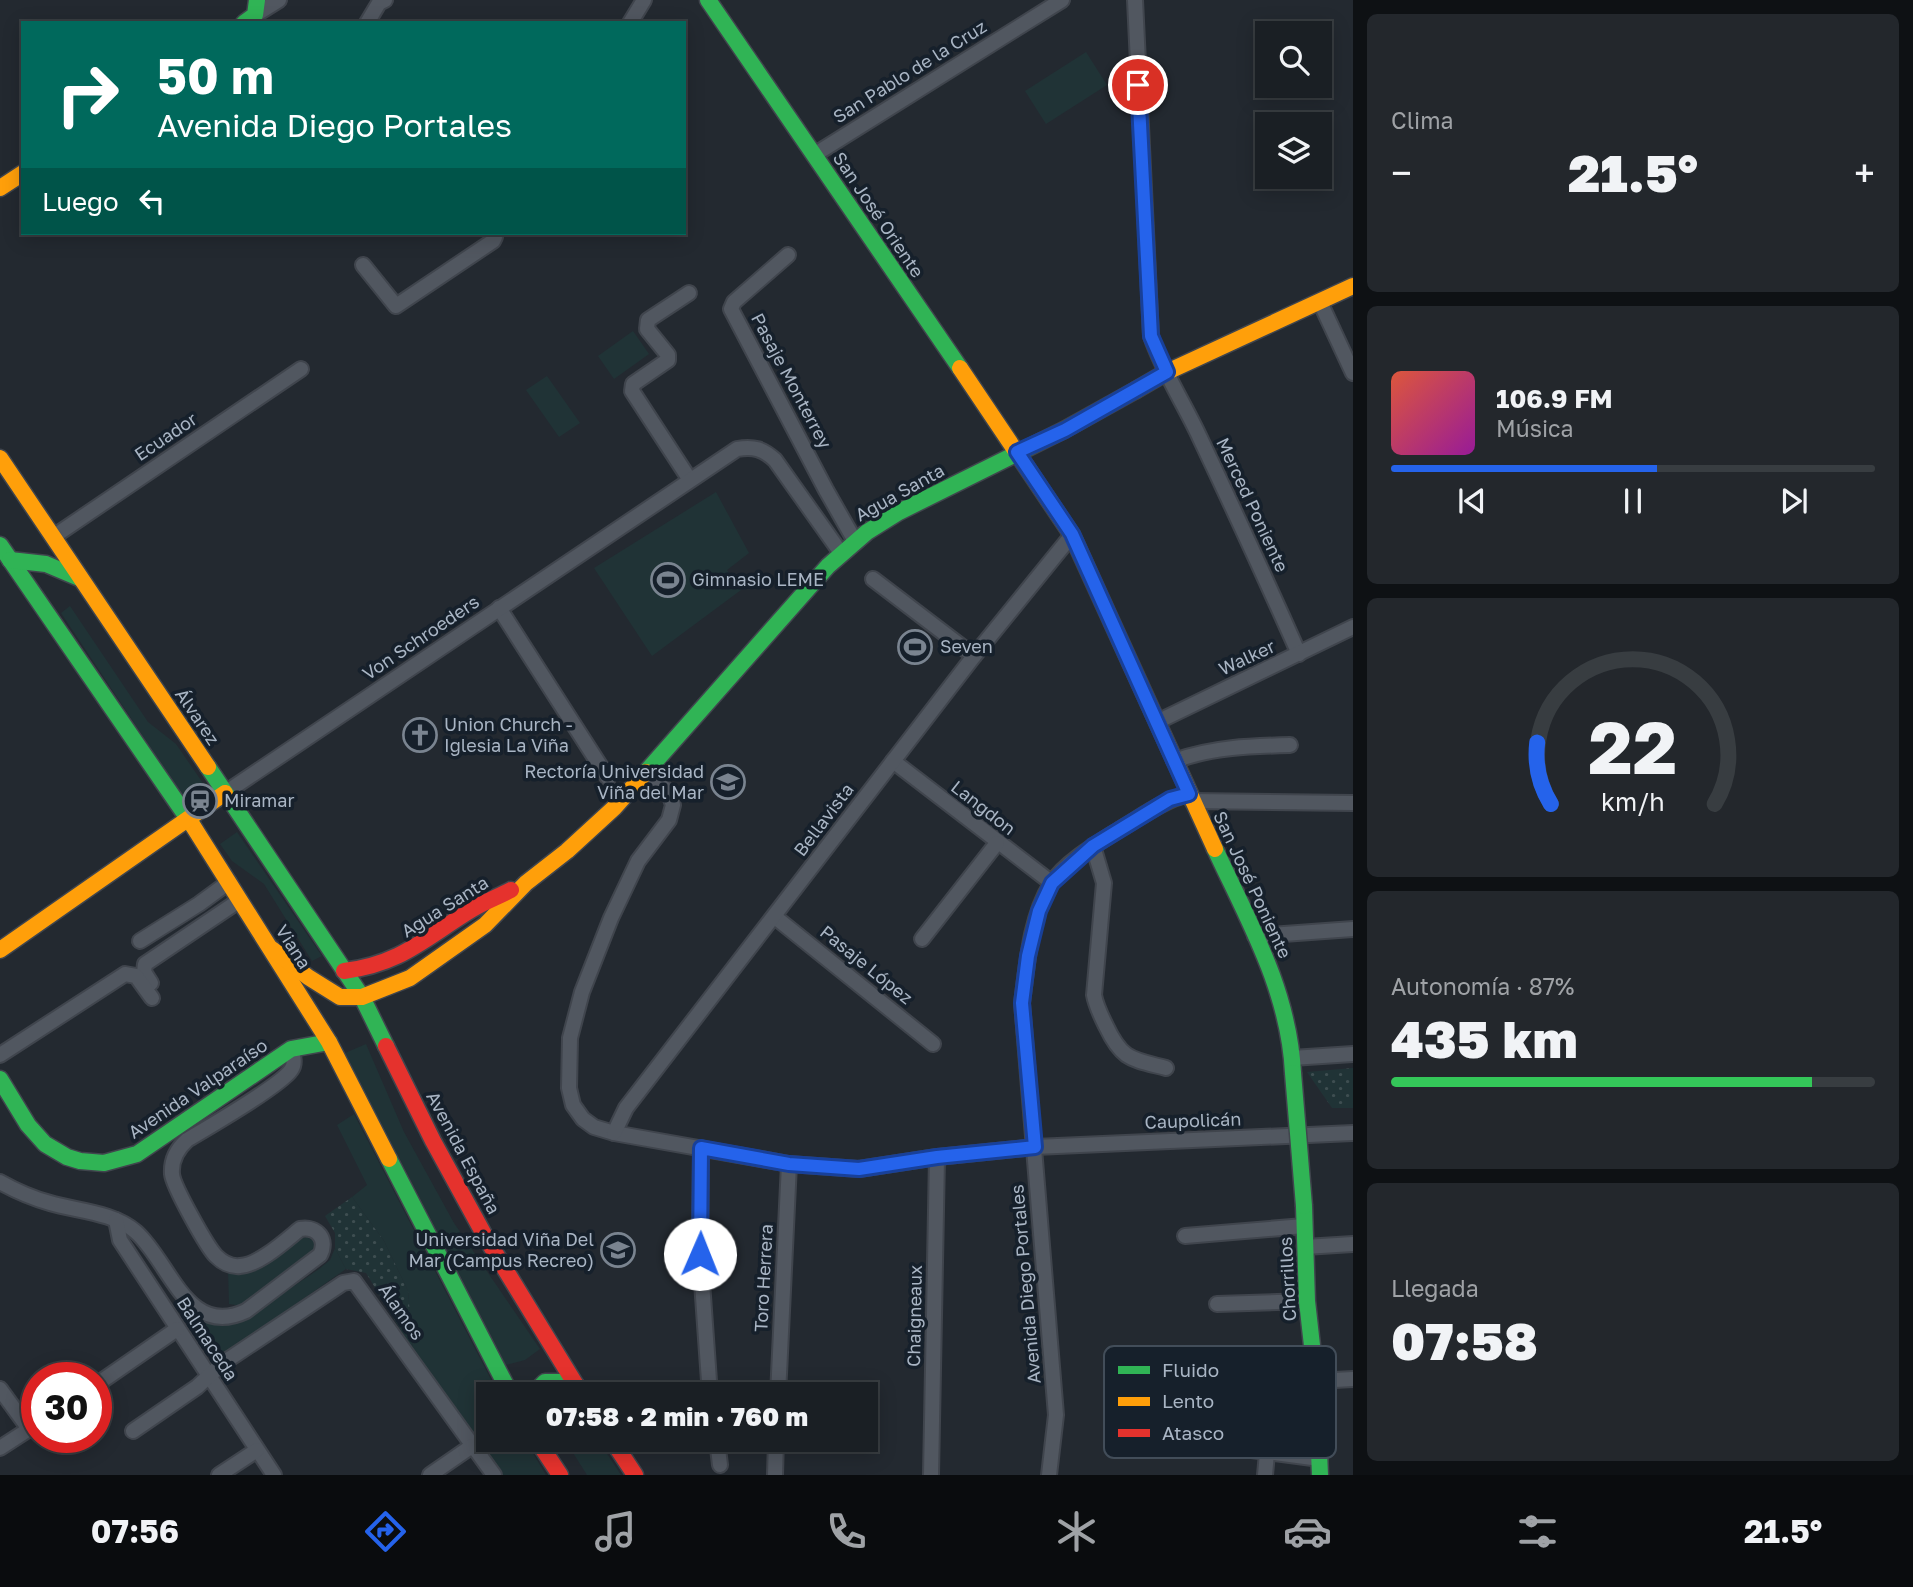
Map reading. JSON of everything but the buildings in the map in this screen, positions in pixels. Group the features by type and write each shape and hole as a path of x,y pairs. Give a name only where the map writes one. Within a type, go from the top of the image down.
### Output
{"main road":[{"name":"San José Oriente","path":"708,0 1017,452"},
{"path":"0,188 21,174"},
{"name":"Agua Santa","path":"362,997 381,992 435,962 485,925 526,883 592,829 648,771 841,553 855,541 899,512 1065,430 1167,372 1353,286"},
{"name":"San José Poniente","path":"1017,452 1072,534 1280,992 1293,1065 1304,1206"},
{"name":"Álvarez","path":"0,458 362,997"},
{"name":"Viana","path":"0,545 5,563 188,821 272,948 329,1042 504,1382"},
{"path":"5,563 46,564 81,579"},
{"name":"Von Schroeders","path":"0,950 225,793"},
{"name":"Agua Santa","path":"344,971 372,967 402,956 474,908 526,883"},
{"path":"272,948 308,977 340,997 362,997"},
{"name":"Avenida España","path":"362,997 433,1141 479,1226 574,1382"},
{"name":"Avenida Valparaíso","path":"0,1079 27,1125 45,1144 80,1161 104,1163 137,1154 291,1049 329,1042"},
{"name":"Chorrillos","path":"1304,1206 1307,1301 1312,1346"},
{"path":"545,1452 560,1475"},
{"path":"620,1452 635,1475"}],"street":[{"path":"252,13 279,0"},
{"path":"368,21 379,3 385,0"},
{"path":"631,21 644,0"},
{"name":"San Pablo de la Cruz","path":"814,155 1062,0"},
{"name":"Merced Poniente","path":"1135,0 1151,336 1299,654"},
{"path":"363,265 396,306 495,235"},
{"name":"Pasaje Monterrey","path":"788,255 734,302 731,309 855,541"},
{"path":"688,293 648,320 647,329 668,355 668,360 633,384 632,391 690,480"},
{"path":"1321,302 1353,373"},
{"name":"Ecuador","path":"53,537 302,369"},
{"name":"Von Schroeders","path":"225,793 737,449 749,447 764,450 775,460 841,553"},
{"name":"Bellavista","path":"614,1133 626,1108 892,761 1072,534"},
{"path":"873,579 974,656"},
{"path":"499,608 608,778"},
{"name":"Walker","path":"1157,722 1353,628"},
{"path":"1174,761 1189,755 1233,747 1290,745"},
{"name":"Langdon","path":"892,761 1052,883"},
{"path":"648,771 669,793 673,805 669,820 638,861 615,907 582,992 570,1038 569,1088 573,1105 583,1119 594,1127 614,1133 789,1164 859,1169 937,1157 1035,1147"},
{"path":"1052,883 1093,846 1170,799 1190,797 1353,803"},
{"path":"922,939 997,843"},
{"path":"1093,846 1104,883 1094,995 1096,1004 1118,1049 1126,1056 1166,1068"},
{"path":"140,942 229,883"},
{"name":"Avenida Diego Portales","path":"1049,1475 1056,1415 1022,1003 1028,956 1039,911 1052,883"},
{"path":"0,1055 125,974 136,976 153,993 144,972 145,964 240,901"},
{"name":"Pasaje López","path":"775,917 933,1044"},
{"path":"1255,936 1353,929"},
{"path":"0,1182 49,1203 116,1220 132,1229 144,1240 194,1308 219,1317 229,1317 246,1311 320,1255 323,1251 323,1240 316,1231 306,1228 251,1264 226,1264 212,1253 174,1183 174,1157 187,1140 291,1071 294,1062 291,1049"},
{"path":"1293,1065 1353,1054"},
{"name":"Caupolicán","path":"1035,1147 1353,1133"},
{"path":"701,1148 700,1254 709,1382"},
{"name":"Chaigneaux","path":"931,1475 937,1157"},
{"name":"Toro Herrera","path":"779,1382 789,1164"},
{"name":"Balmaceda","path":"116,1220 120,1240 274,1475"},
{"path":"1185,1236 1304,1226"},
{"path":"1305,1247 1353,1244"},
{"name":"Álamos","path":"208,1377 219,1366 343,1283 354,1281 494,1475"},
{"path":"1217,1304 1307,1301"},
{"path":"112,1375 177,1329"},
{"path":"134,1431 208,1377"},
{"path":"0,1389 21,1413"},
{"path":"0,1448 21,1435"},
{"path":"430,1475 472,1446"},
{"path":"219,1475 257,1450"},
{"path":"718,1452 720,1465"},
{"path":"775,1475 776,1452"},
{"path":"1288,1458 1320,1467"}],"green space":[{"path":"1086,52 1107,85 1046,124 1025,91"},
{"path":"633,331 649,354 614,379 598,356"},
{"path":"547,376 580,423 559,437 526,390"},
{"name":"Gimnasio LEME","path":"716,492 749,553 727,570 741,590 652,656 594,568"},
{"path":"70,606 148,722 176,744 207,789 186,801 61,613"},
{"path":"237,832 322,956 312,961 264,884 232,861 220,844"},
{"path":"366,1044 404,1132 454,1223 540,1349 525,1360 506,1365 345,1053"},
{"path":"1353,1068 1353,1108 1332,1108 1307,1072"},
{"path":"354,1114 492,1382 476,1382 476,1438 413,1350 408,1291 384,1241 352,1197 367,1185 337,1125"},
{"path":"352,1197 384,1241 408,1291 413,1350 366,1273 346,1269 335,1248 335,1233 325,1216"},
{"path":"307,1237 314,1241 316,1248 310,1255 242,1306 229,1304 228,1270 269,1258 299,1239"},
{"path":"335,1248 346,1269 220,1357 208,1352 179,1304 182,1302 198,1315 216,1323 242,1321 319,1269 330,1260"},
{"path":"486,1452 532,1452 546,1475 503,1475"},
{"path":"573,1452 606,1452 621,1475 587,1475"}],"traffic: fast":[{"path":"247,21 255,15 257,0"},
{"path":"708,0 960,368"},
{"path":"646,772 828,566 867,532 899,512 1064,430 1136,390"},
{"path":"0,545 193,826"},
{"path":"10,560 46,564 79,578"},
{"path":"208,767 362,997 386,1046"},
{"path":"1215,849 1254,930 1276,985 1290,1043 1293,1073"},
{"path":"0,1079 28,1125 45,1144 67,1157 104,1163 137,1154 291,1049 329,1042"},
{"path":"1293,1073 1304,1206"},
{"path":"389,1159 504,1382"},
{"path":"1304,1206 1307,1301 1312,1346"},
{"path":"1319,1458 1320,1475"}],"traffic: slow":[{"path":"0,188 21,174"},
{"path":"1136,390 1167,372 1353,286"},
{"path":"960,368 1072,535 1215,849"},
{"path":"0,458 208,767"},
{"path":"272,949 308,977 340,997 362,997 410,978 485,925 526,883 567,851 615,807 646,772"},
{"path":"0,950 225,793"},
{"path":"193,826 329,1042 389,1159"}],"traffic: jam":[{"path":"344,971 364,968 397,956 476,907 511,890"},
{"path":"386,1046 433,1141 486,1238 574,1382"},
{"path":"545,1452 560,1475"},
{"path":"620,1452 635,1475"}],"place":[{"name":"Gimnasio LEME","path":"668,580"},
{"name":"Seven","path":"915,647"},
{"name":"Union Church - Iglesia La Viña","path":"420,735"},
{"name":"Rectoría Universidad Viña del Mar","path":"728,782"},
{"name":"Miramar","path":"200,801"},
{"name":"Universidad Viña Del Mar (Campus Recreo)","path":"618,1250"}],"route":[{"path":"700,1254 701,1148 789,1164 859,1169 937,1157 1035,1147 1022,1003 1028,956 1039,911 1052,883 1093,846 1170,799 1189,794 1072,534 1017,452 1065,430 1167,372 1151,336 1138,85"}]}
